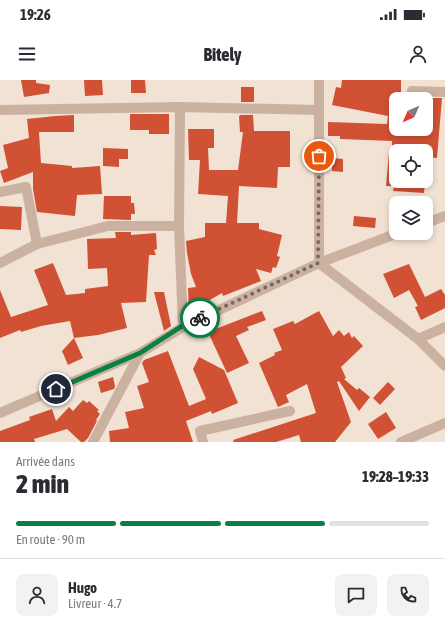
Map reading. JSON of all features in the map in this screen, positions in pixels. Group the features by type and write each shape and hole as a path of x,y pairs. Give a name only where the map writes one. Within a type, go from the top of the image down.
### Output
{"street":[{"path":"318,263 319,80"},
{"path":"412,92 445,92"},
{"path":"0,110 180,107 319,110"},
{"path":"180,107 178,226 182,326"},
{"path":"0,192 26,187 37,244"},
{"path":"433,220 445,216"},
{"path":"0,263 37,244 108,226 178,226"},
{"path":"0,413 140,353 182,326 318,263 389,236"},
{"path":"318,263 418,339 445,366"},
{"path":"418,339 445,327"},
{"path":"93,442 140,353"},
{"path":"203,442 200,431 290,411"},
{"path":"401,442 445,423"}],"building":[{"path":"21,80 36,80 36,83 50,85 49,93 24,97"},
{"path":"84,80 102,80 103,95 85,96"},
{"path":"131,80 145,80 146,93 131,93"},
{"path":"342,80 401,80 401,92 389,92 389,136 433,136 433,98 442,98 437,158 433,158 433,144 392,144 392,141 340,139 340,136 328,136 328,122 387,124 388,116 332,105 336,87 341,88"},
{"path":"241,87 254,87 254,102 241,102"},
{"path":"130,114 169,114 169,134 149,134 149,130 130,130"},
{"path":"74,115 74,132 39,132 41,163 72,166 72,168 100,166 102,194 77,195 75,216 37,212 33,189 33,172 4,183 0,171 8,168 3,145 29,138 27,119"},
{"path":"253,115 254,131 290,131 290,167 278,167 277,188 239,186 237,223 259,223 259,229 282,235 277,256 280,257 276,268 273,267 271,273 256,269 261,281 223,296 222,293 189,312 188,288 196,287 191,274 186,241 205,237 205,223 226,223 228,196 198,194 200,160 189,160 188,129 214,129 214,148 208,148 209,170 238,170 243,132 240,132 239,116"},
{"path":"103,148 128,149 128,159 119,159 119,167 103,166"},
{"path":"389,153 389,186 386,186"},
{"path":"332,158 343,159 343,172 332,171"},
{"path":"394,188 424,188 424,193 393,191"},
{"path":"104,196 131,196 131,203 134,203 135,214 131,214 131,220 103,219"},
{"path":"0,206 22,207 21,230 0,229"},
{"path":"354,216 376,218 375,228 353,226"},
{"path":"115,232 131,232 131,235 156,233 157,249 154,250 156,255 149,255 146,302 121,303 127,328 98,335 74,338 70,321 41,326 21,332 20,330 0,338 0,290 11,317 48,305 34,270 53,263 66,295 85,293 85,289 108,286 107,268 88,269 87,239 116,238"},
{"path":"409,264 425,297 441,289 445,295 445,308 421,320 415,307 418,306 409,290 394,298 383,274"},
{"path":"154,292 164,292 171,326 164,331"},
{"path":"262,311 266,320 247,327 249,330 236,336 249,363 227,373 208,332"},
{"path":"319,311 333,336 339,330 344,336 349,332 352,338 354,336 363,346 341,367 346,378 344,379 357,390 359,388 370,397 359,411 339,381 337,382 351,422 335,442 301,442 299,435 276,442 234,442 233,440 316,413 307,384 286,395 289,402 278,407 259,363 275,355 274,353 282,350 273,329 293,321 295,324"},
{"path":"74,338 83,358 68,365 62,351"},
{"path":"168,351 189,406 206,399 193,369 199,357 224,370 238,403 212,414 211,411 186,421 193,442 110,442 109,431 129,428 125,412 144,408 137,386 149,382 142,363 144,360"},
{"path":"113,377 115,386 114,389 101,393 98,382"},
{"path":"388,382 395,389 380,405 373,398"},
{"path":"83,400 87,403 89,401 99,410 97,411 100,414 88,438 84,442 81,442 67,429 34,439 35,442 0,442 0,431 30,420 29,417 52,409 56,421 69,407 73,411"},
{"path":"386,412 396,428 378,439 368,424"}],"way so far":[{"path":"200,318 318,263 319,156"}],"route":[{"path":"56,389 140,353 182,326 200,318"}]}
